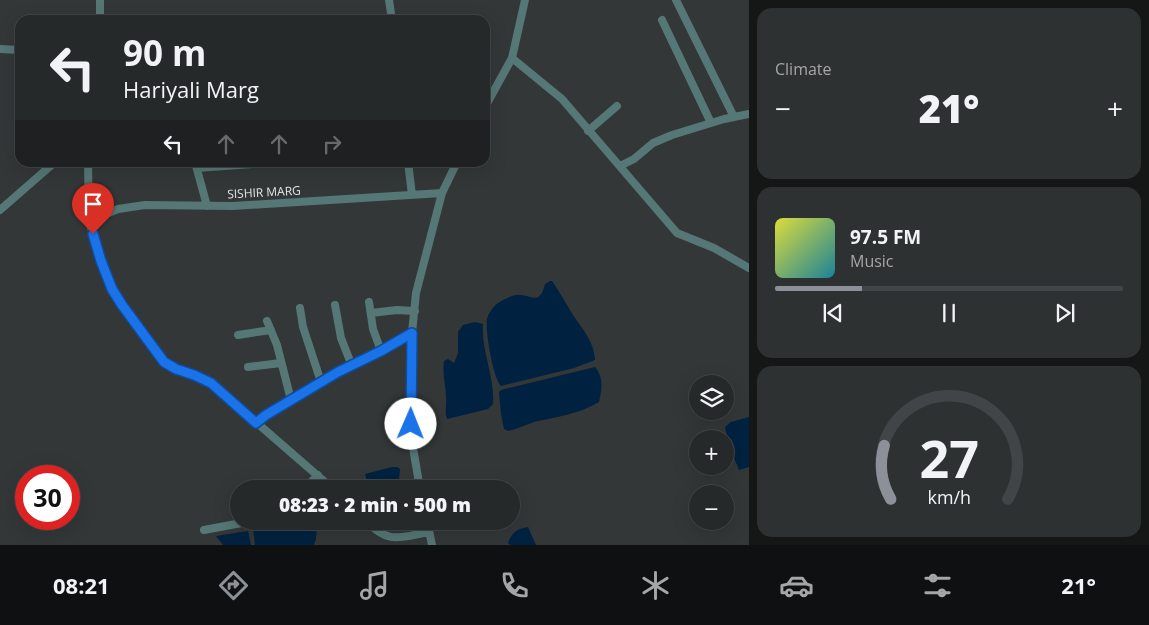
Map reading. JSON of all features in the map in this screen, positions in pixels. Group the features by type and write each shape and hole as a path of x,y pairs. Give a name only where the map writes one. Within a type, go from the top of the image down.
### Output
{"street":[{"path":"100,0 100,15"},
{"path":"389,0 391,15"},
{"path":"490,98 512,58 525,0"},
{"path":"676,0 734,117"},
{"path":"662,20 710,123"},
{"path":"0,48 15,50"},
{"path":"512,58 562,99 676,233 714,248 749,268"},
{"path":"588,131 618,106"},
{"path":"620,166 634,159 654,143 672,135 710,123 749,114"},
{"path":"0,210 49,167"},
{"path":"88,167 89,221 101,261 112,289 164,362 211,383 323,480"},
{"path":"197,167 207,206"},
{"path":"409,167 412,195"},
{"path":"418,480 411,436 412,333 416,293 424,256 442,193 455,167"},
{"name":"SISHIR MARG","path":"89,221 118,209 145,205 233,206 442,193"},
{"path":"370,302 373,329 381,351"},
{"path":"335,305 341,338 352,366"},
{"path":"300,308 303,327 321,382"},
{"path":"372,314 397,310 415,311"},
{"path":"267,321 277,345 291,400"},
{"path":"238,335 271,330"},
{"path":"256,423 321,382 412,333"},
{"path":"248,367 281,363"},
{"path":"314,480 318,476"},
{"path":"204,530 230,525"},
{"path":"377,530 385,536 393,538 429,532 432,545"}],"water":[{"path":"550,281 555,285 587,336 593,347 595,360 574,368 501,386 495,374 488,343 487,319 489,314 498,303 511,296 521,295 537,298 543,291 545,284"},
{"path":"475,322 483,324 484,344 492,383 493,404 488,409 447,419 443,371 444,361 448,359 454,363 458,353 458,332 463,325"},
{"path":"595,367 601,379 599,402 559,417 534,422 508,431 504,429 499,392 501,390"},
{"path":"749,417 749,467 739,470 734,458 734,430 726,430 725,427 731,422"},
{"path":"392,467 400,469 399,480 367,480 365,474"},
{"path":"528,527 536,545 510,545 508,543 511,536 521,529"},
{"path":"253,530 316,530 314,545 255,545"},
{"path":"248,531 251,545 223,545 216,536"}],"route":[{"path":"93,234 112,289 164,362 211,383 256,423 266,415 338,372 412,333 411,424"}]}
